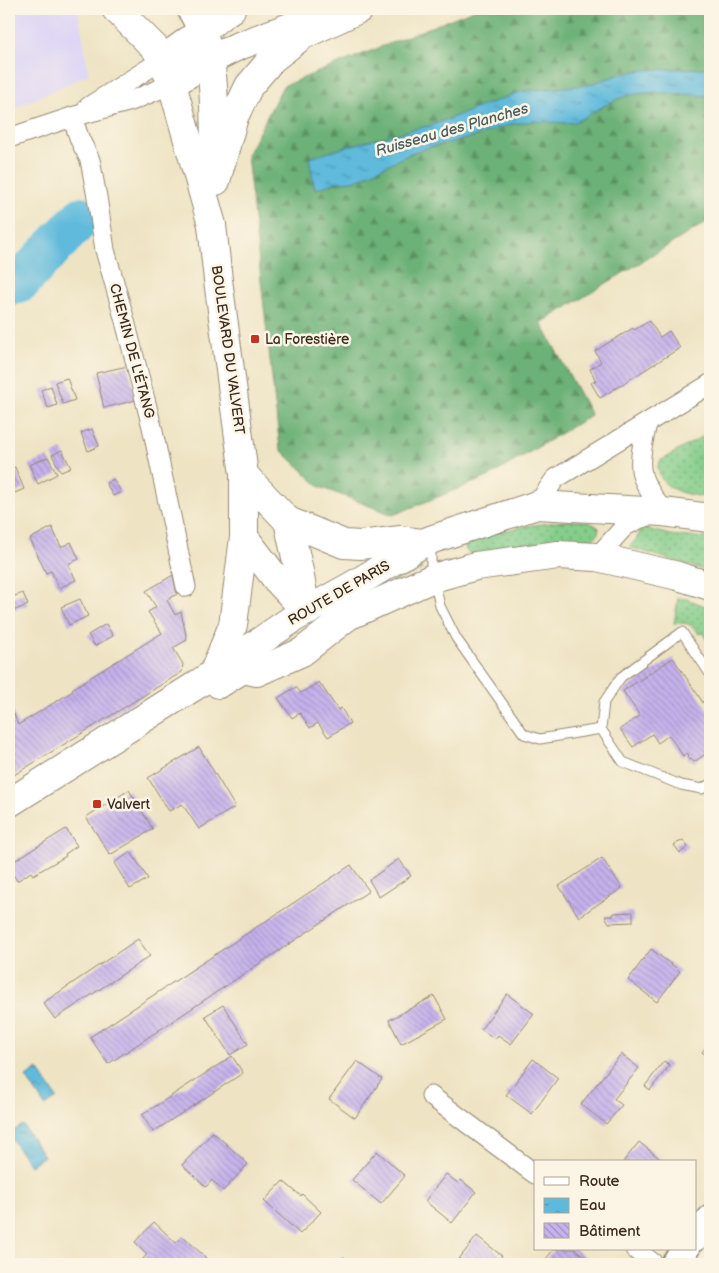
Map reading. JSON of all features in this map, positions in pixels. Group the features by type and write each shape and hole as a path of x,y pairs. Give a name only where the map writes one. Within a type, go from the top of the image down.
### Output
{"main road":[{"path":"116,9 156,49 167,72"},
{"path":"167,72 196,20 223,14 231,9"},
{"path":"216,181 234,117 249,86 272,59 302,35 359,9"},
{"path":"167,72 210,60 236,47 333,10"},
{"path":"196,20 210,60 214,94 216,181"},
{"name":"BOULEVARD DU VALVERT","path":"167,72 212,224 244,475 244,537 233,625 213,674"},
{"name":"BOULEVARD DU VALVERT","path":"212,224 216,181"},
{"path":"244,475 288,520 344,544 360,545 401,540 428,541"},
{"name":"ROUTE DE PARIS","path":"9,803 213,674 294,618 428,541 537,505 663,512 710,518"},
{"path":"243,669 288,644 306,611 288,520"},
{"path":"244,537 277,580 306,611 321,611 348,616"},
{"name":"ROUTE DE PARIS","path":"9,817 243,669 257,672 302,652 348,616 433,578 476,566 558,555 597,557 678,576 710,586"},
{"path":"696,1237 710,1219"},
{"path":"674,1264 685,1250"}],"street":[{"path":"72,117 167,72"},
{"path":"9,138 72,117 126,102 167,72"},
{"name":"CHEMIN DE L'ÉTANG","path":"72,117 80,140 90,160 105,250 152,427 186,587"},
{"path":"537,505 555,479 710,384"},
{"path":"597,557 625,526 639,519 663,512 643,478 641,468 647,423"},
{"path":"432,1096 534,1173"},
{"path":"636,1250 654,1264"}],"lane":[{"path":"428,541 433,578 440,606 456,638 524,734 540,739 601,729"},
{"path":"710,674 682,632 621,676 604,702 601,729 623,762 681,784 702,788 710,784"}],"shaded area":[{"path":"9,9 78,9 89,74 17,107 9,105"}],"green space":[{"path":"476,9 710,9 710,220 541,323 591,415 490,476 393,515 320,487 280,449 247,155 283,86"},
{"path":"710,432 710,498 673,489 662,479 658,470 660,461"},
{"path":"564,521 591,523 599,528 598,532 593,539 579,543 529,544 472,554 466,551 465,548 466,542 498,532"},
{"path":"641,527 670,535 710,538 710,572 629,547 640,533"},
{"path":"422,560 421,570 392,582 389,574"},
{"path":"678,598 687,599 710,608 710,646 702,632 699,634 688,624 674,624"}],"water":[{"path":"710,68 710,96 665,93 631,95 614,100 575,122 533,121 512,124 477,136 416,151 354,181 338,182 315,189 309,158 432,125 523,91 588,85 621,74 642,70"},
{"path":"38,1069 57,1098 45,1106 26,1077"},
{"path":"23,1125 44,1156 30,1166 9,1135"}],"building":[{"path":"649,321 660,337 669,331 680,348 600,398 591,383 596,381 590,369 601,362 595,351 633,328 634,330"},
{"path":"128,366 136,400 104,408 96,373"},
{"path":"67,378 75,400 63,404 55,382"},
{"path":"51,386 57,405 48,408 41,390"},
{"path":"92,429 99,446 88,451 81,433"},
{"path":"62,450 71,468 61,472 52,455"},
{"path":"48,457 57,474 38,484 29,465"},
{"path":"15,467 24,489 10,495 9,469"},
{"path":"113,479 121,492 113,496 106,483"},
{"path":"52,527 61,547 71,542 79,559 68,564 76,580 59,588 51,571 46,573 30,539"},
{"path":"173,575 177,594 167,600 175,615 181,612 187,640 173,648 183,664 182,672 9,778 9,741 11,739 9,734 9,702 18,725 162,633 148,612 156,607 146,591"},
{"path":"23,593 28,605 10,612 9,598"},
{"path":"80,599 88,616 69,625 61,607"},
{"path":"106,624 113,636 95,646 88,635"},
{"path":"673,658 710,713 710,751 694,762 691,759 689,760 687,753 683,756 669,735 658,743 652,734 633,747 620,729 640,716 623,691"},
{"path":"319,682 338,710 341,708 350,723 328,737 318,723 310,728 300,713 292,718 278,698 296,687 301,693"},
{"path":"199,747 235,807 199,829 182,804 169,811 148,778"},
{"path":"129,790 153,829 110,855 86,817"},
{"path":"66,829 77,846 65,854 66,856 33,875 31,872 17,881 9,868 9,864"},
{"path":"683,840 688,847 680,853 674,845"},
{"path":"131,852 148,879 130,889 114,863"},
{"path":"602,858 622,888 579,917 559,886"},
{"path":"399,859 411,876 379,897 369,880"},
{"path":"351,865 369,891 108,1064 90,1037"},
{"path":"633,912 633,922 609,923 605,916 613,916 614,913"},
{"path":"138,939 150,956 55,1019 43,1003"},
{"path":"651,949 680,971 657,1002 628,980"},
{"path":"507,994 534,1014 511,1044 498,1035 495,1039 481,1029"},
{"path":"434,996 447,1019 401,1044 389,1020"},
{"path":"223,1005 248,1044 230,1055 205,1016"},
{"path":"710,1042 710,1059 702,1052"},
{"path":"621,1054 639,1068 614,1099 622,1105 606,1124 581,1104"},
{"path":"232,1056 243,1073 153,1132 142,1115"},
{"path":"533,1059 558,1078 532,1114 506,1095"},
{"path":"357,1061 382,1079 355,1118 329,1099"},
{"path":"664,1061 670,1065 650,1090 645,1086"},
{"path":"213,1132 248,1164 223,1191 212,1180 206,1187 182,1165"},
{"path":"639,1142 662,1160 625,1160"},
{"path":"377,1151 405,1176 381,1204 352,1180"},
{"path":"446,1174 458,1183 461,1180 476,1192 452,1223 425,1201"},
{"path":"283,1181 301,1196 302,1194 321,1212 300,1234 264,1201"},
{"path":"154,1222 176,1243 183,1236 206,1258 201,1264 148,1264 143,1259 147,1254 135,1242"},
{"path":"477,1236 502,1256 495,1264 455,1264"},
{"path":"553,1250 576,1250 593,1263 592,1264 542,1264"},
{"path":"343,1257 351,1264 337,1264"}],"waterway":[{"name":"Ruisseau des Planches","path":"9,286 21,281 82,217"}],"place":[{"name":"La Forestière","path":"255,339"},
{"name":"Valvert","path":"97,804"}]}
